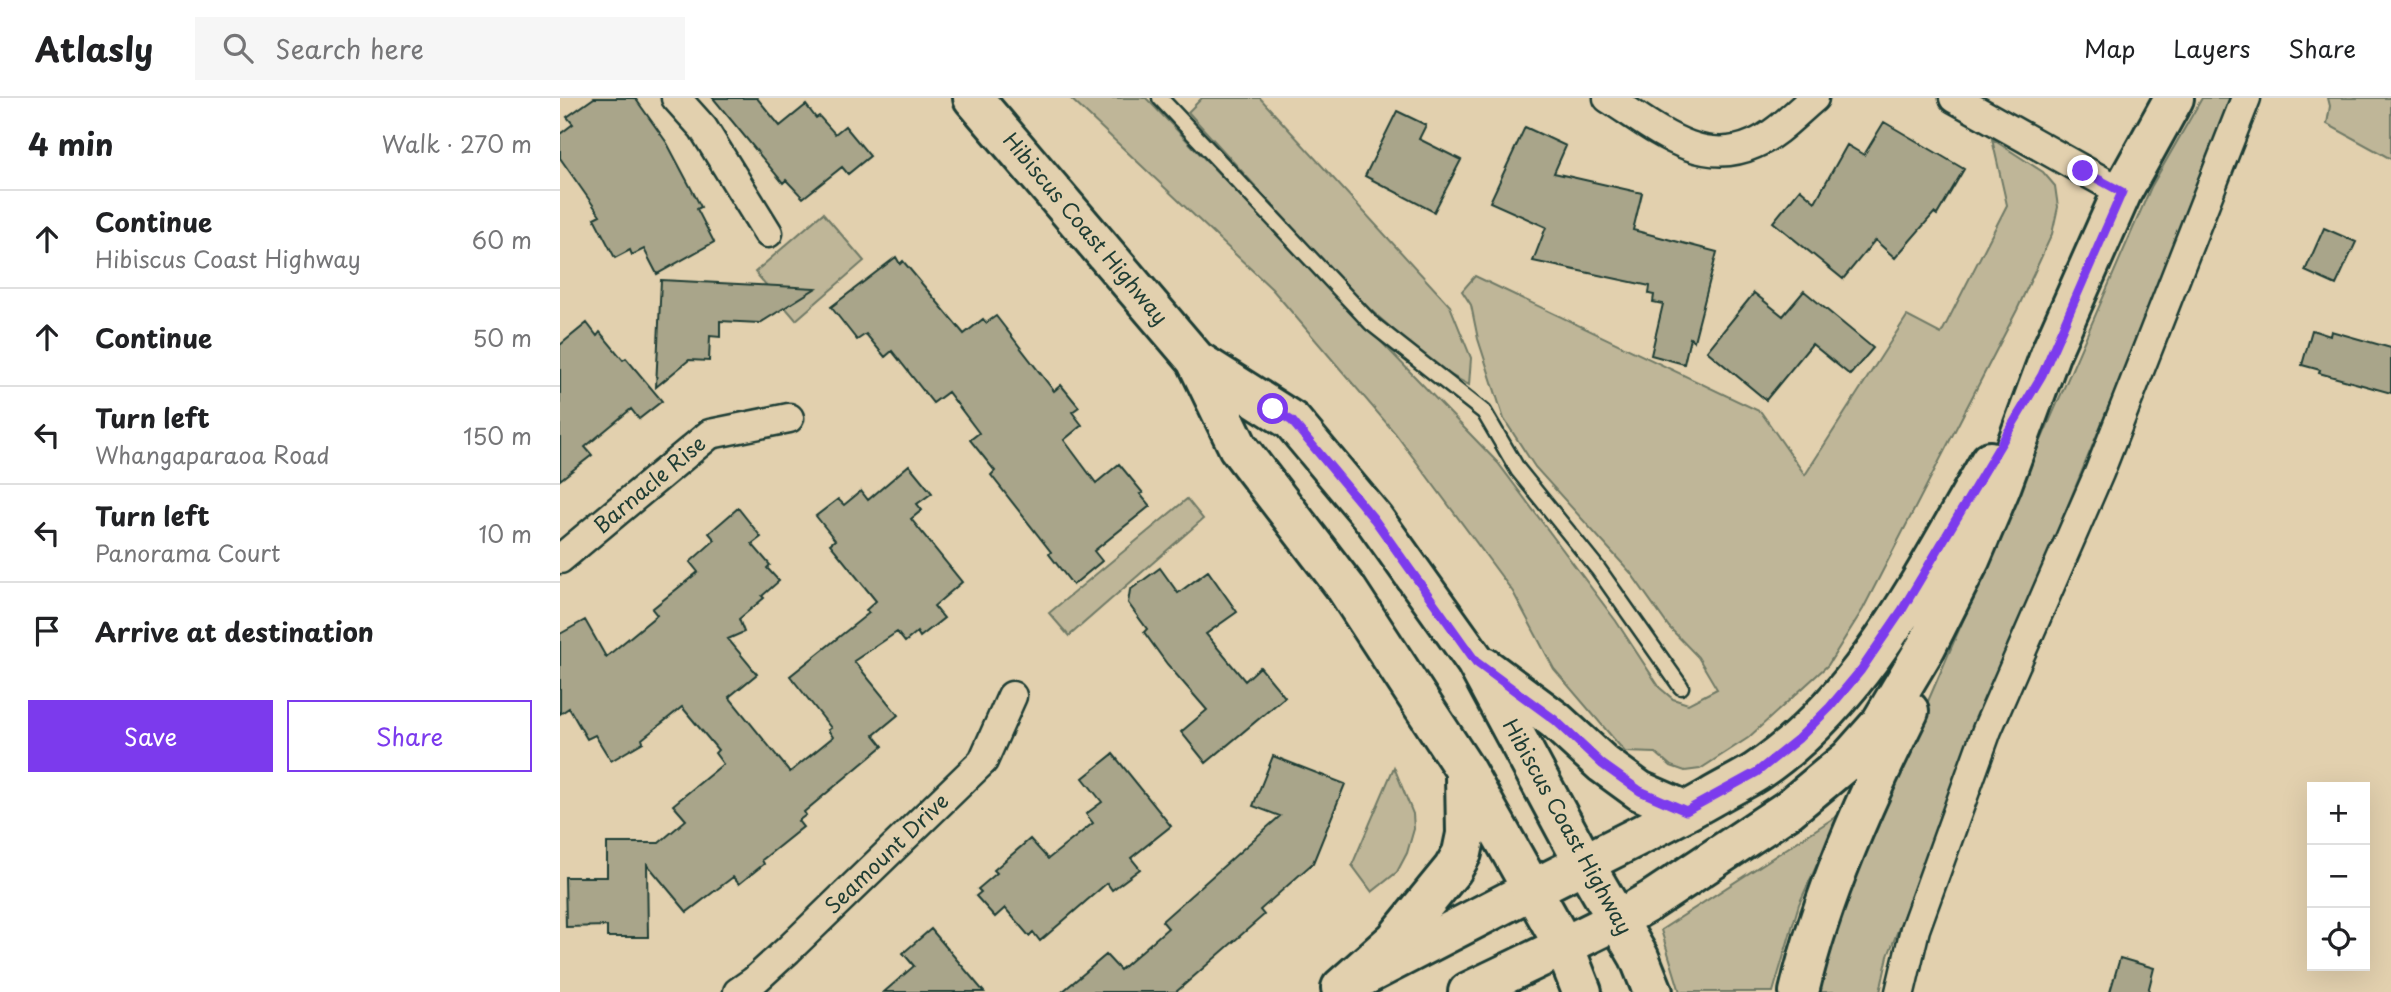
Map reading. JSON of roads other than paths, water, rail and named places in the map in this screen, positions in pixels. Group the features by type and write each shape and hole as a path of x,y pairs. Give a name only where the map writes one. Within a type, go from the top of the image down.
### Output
{"main road":[{"name":"Hibiscus Coast Highway","path":"973,98 1196,360 1238,447 1346,588 1465,770 1564,946 1582,992"},
{"path":"1468,992 1619,919 1665,892 1789,809 1849,759 1880,724 1904,687 1970,561 2001,487 2042,375 2122,192 2174,98"},
{"name":"Hibiscus Coast Highway","path":"1196,360 1292,421 1374,519 1476,662 1584,863 1619,919 1653,992"},
{"path":"1338,990 1686,811 1757,772 1798,739 1861,670 1902,610 2042,375"},
{"path":"1799,992 1829,896 1872,786 1958,611 1970,561"},
{"path":"1476,662 1555,720 1602,764 1640,791 1686,811"},
{"path":"1338,990 1395,940 1453,869 1462,853 1466,834 1465,770"}],"street":[{"path":"676,98 703,128 768,233"},
{"path":"1608,98 1694,149 1715,152 1733,152 1757,143 1814,98"},
{"path":"1954,98 2122,192"},
{"path":"1900,992 1915,929 1987,730 2099,473 2246,98"},
{"name":"Barnacle Rise","path":"560,559 710,434 789,418"},
{"name":"Seamount Drive","path":"738,992 788,950 983,761 1012,696"}],"lane":[{"path":"1160,98 1371,323 1484,412 1518,470 1598,569 1682,687"}]}
